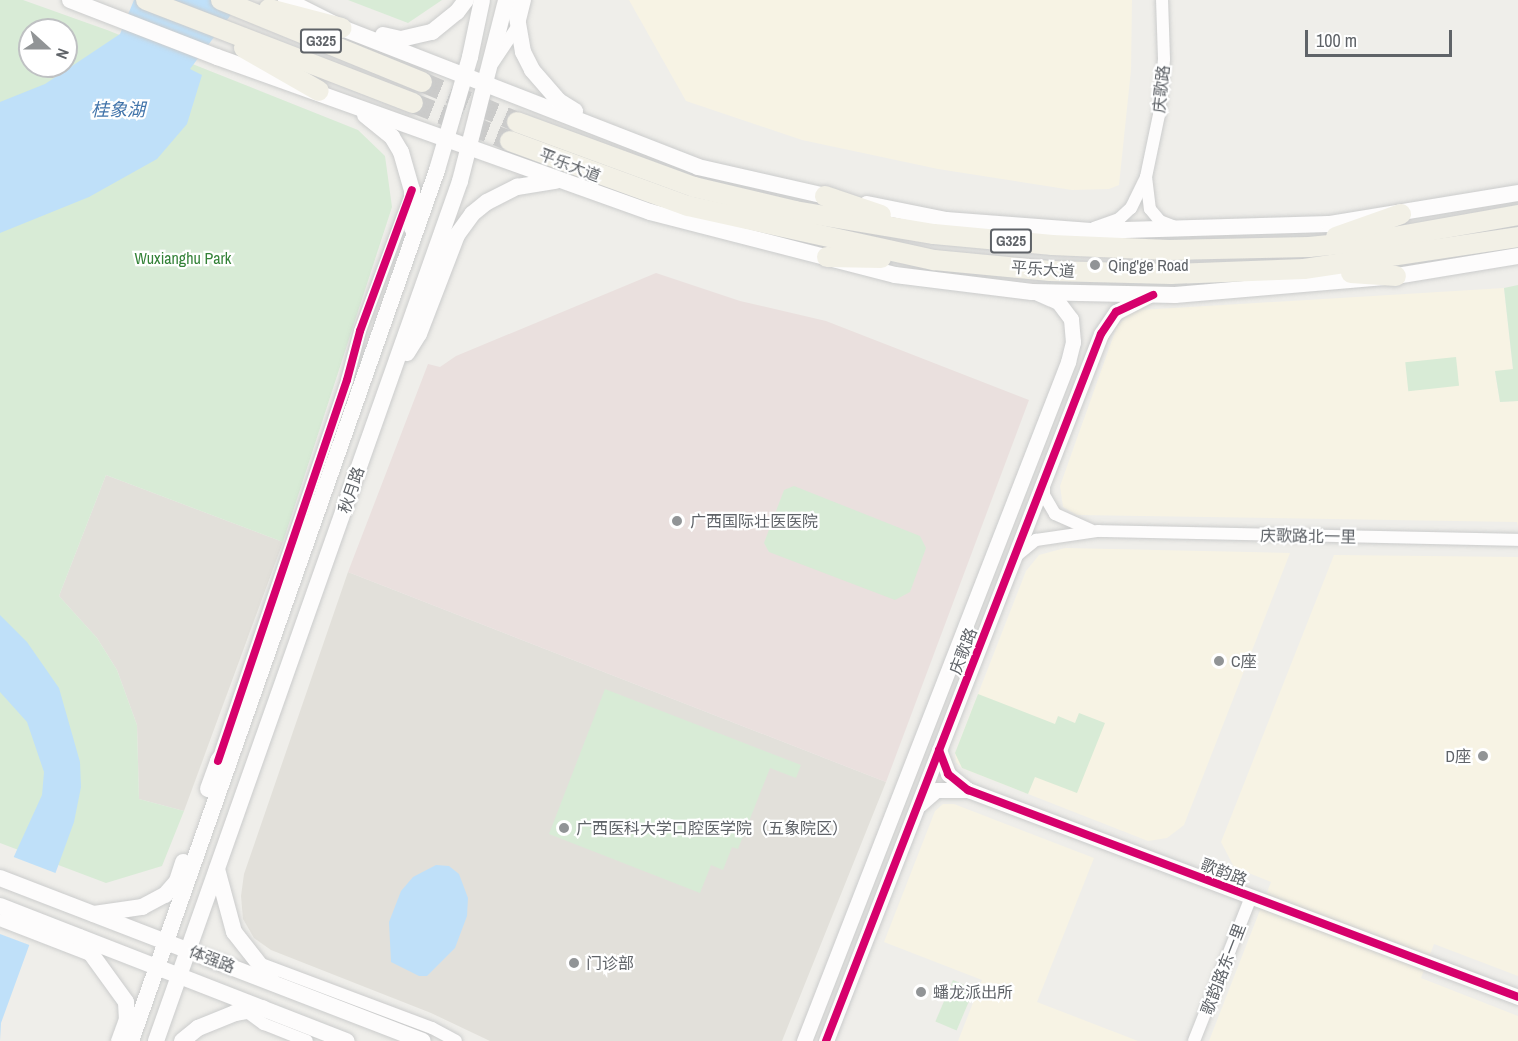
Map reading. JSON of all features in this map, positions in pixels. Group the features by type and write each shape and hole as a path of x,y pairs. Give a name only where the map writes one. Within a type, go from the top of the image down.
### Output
{"highway":[{"path":"146,0 413,103"},
{"name":"G325","path":"221,0 422,82"},
{"path":"235,0 342,28"},
{"path":"190,17 319,91"},
{"name":"平乐大道","path":"517,122 694,187 795,211 934,234 1134,249 1309,247 1371,242 1518,215"},
{"name":"平乐大道","path":"510,141 590,174 688,206 934,260 1050,271 1171,274 1304,269 1373,262 1518,237"},
{"path":"825,196 934,234"},
{"path":"1309,247 1401,214"},
{"path":"827,257 934,260"},
{"path":"1304,269 1396,276"}],"main road":[{"path":"70,0 217,57 319,91 562,181 708,229 896,275 1032,292 1154,295 1310,286 1396,276 1518,256"},
{"path":"285,0 342,28 465,74 698,167 825,196 946,220 1088,231 1329,224 1518,193"},
{"name":"秋月路","path":"129,1041 167,942 411,243 465,74 482,0"},
{"name":"秋月路","path":"156,1041 390,380 469,148 493,64 506,0"},
{"path":"514,0 524,52 543,86 611,134"},
{"path":"342,28 401,39 432,32 461,4"},
{"path":"319,91 376,121 392,137 401,152 412,190 411,243"},
{"path":"390,380 418,334 457,235 472,214 487,202 517,187 562,181"},
{"path":"249,707 272,715"},
{"path":"90,914 142,907 165,895 177,881 218,761 243,725"},
{"path":"217,869 234,932 255,962 276,984"},
{"name":"体强路","path":"0,878 423,1041"},
{"name":"体强路","path":"0,906 76,943 157,967 347,1041"},
{"path":"76,943 94,957 126,1002 129,1041"},
{"path":"182,1041 198,1028 246,1011 263,1008"}],"street":[{"path":"493,64 519,24 525,0"},
{"name":"庆歌路","path":"1146,177 1159,115 1164,59 1162,0"},
{"path":"1146,177 1150,209 1160,221 1186,229"},
{"path":"1088,231 1119,219 1131,208 1146,177"},
{"path":"218,761 348,380 360,331 412,190"},
{"name":"庆歌路","path":"804,1041 1068,362 1073,342 1071,319 1058,302 1032,292"},
{"name":"庆歌路","path":"826,1041 1101,334 1116,312 1154,295"},
{"path":"1068,362 1087,369"},
{"name":"庆歌路北一里","path":"1044,481 1044,495 1055,514 1075,526 1098,531"},
{"name":"庆歌路北一里","path":"1013,561 1036,540 1098,531 1518,540"},
{"name":"歌韵路","path":"939,750 948,774 968,790 1518,997"},
{"name":"歌韵路","path":"916,808 925,796 936,790 968,790"},
{"name":"歌韵路东一里","path":"1194,1041 1251,897"},
{"path":"0,920 76,943"},
{"path":"255,962 432,1028 456,1041"},
{"path":"221,992 264,1024 307,1041"},
{"path":"117,1041 127,1012"},
{"path":"813,1017 832,1024"}],"shaded area":[{"path":"629,0 1132,0 1131,70 1119,185 1109,189 1072,190 938,169 802,140 686,101"},
{"name":"广西国际壮医医院","path":"656,273 740,301 826,321 1029,400 886,782 348,572 428,364 440,367 456,356"},
{"path":"1504,288 1513,370 1495,372 1500,402 1518,401 1518,526 1517,522 1077,515 1063,507 1060,486 1117,326 1128,315 1140,310"},
{"path":"106,475 283,542 184,811 139,799 137,725 117,670 97,638 59,596"},
{"path":"1065,548 1290,553 1184,825 1167,838 1148,841 962,768 956,762 955,753 1026,571 1039,555"},
{"path":"1334,555 1518,557 1518,976 1434,944 1421,978 1518,1016 1518,1041 1209,1041 1271,882 1234,867 1221,842"},
{"name":"广西医科大学口腔医学院（五象院区）","path":"348,572 886,782 782,1041 490,1041 431,1013 271,950 254,938 243,919 241,896 244,874"},
{"path":"943,804 954,804 1094,858 1037,1002 1138,1041 958,1041 982,980 884,942 935,811"}],"green space":[{"name":"Wuxianghu Park","path":"0,0 23,0 73,18 18,18 18,78 78,78 78,20 358,130 385,156 392,207 283,542 106,475 59,596 97,638 117,670 137,725 139,799 184,811 162,866 106,883 0,843"},
{"path":"348,0 442,0 408,23"},
{"path":"1518,285 1518,401 1500,402 1495,371 1513,369 1504,288"},
{"path":"1456,357 1459,386 1408,391 1405,362"},
{"path":"794,486 920,536 926,548 910,592 895,600 769,552 764,543 784,490"},
{"path":"605,689 801,765 796,778 770,768 738,849 732,847 723,870 711,865 700,893 549,834"},
{"path":"978,694 1055,724 1058,716 1075,723 1079,713 1105,723 1077,793 1035,777 1028,794 962,768 955,753"},
{"path":"953,980 974,989 957,1030 935,1021"}],"water":[{"name":"桂象湖","path":"134,0 242,0 190,69 202,75 187,124 157,159 89,197 0,233 0,102 45,84 54,78 78,78 78,62 120,34"},
{"path":"0,615 27,642 59,688 80,762 81,787 74,822 1,1023 0,1041 0,887 42,795 44,772 27,722 0,692"},
{"path":"436,865 449,866 459,874 468,898 467,916 455,948 427,976 419,976 391,962 389,922 401,891 413,877"}],"pier":[{"path":"11,856 58,874 32,946 0,934 0,880"}],"tunnel":[{"path":"422,82 517,122"},
{"path":"413,103 510,141"}],"cycle path":[{"path":"218,761 347,380 360,331 412,190"},
{"path":"826,1041 1101,334 1116,312 1153,295"},
{"path":"939,750 948,774 968,790 1518,997"}],"place":[{"name":"Qing'ge Road","path":"1095,265"},
{"name":"广西国际壮医医院","path":"677,521"},
{"name":"C座","path":"1219,661"},
{"name":"D座","path":"1483,756"},
{"name":"广西医科大学口腔医学院（五象院区）","path":"564,828"},
{"name":"门诊部","path":"574,963"},
{"name":"蟠龙派出所","path":"921,992"}]}
